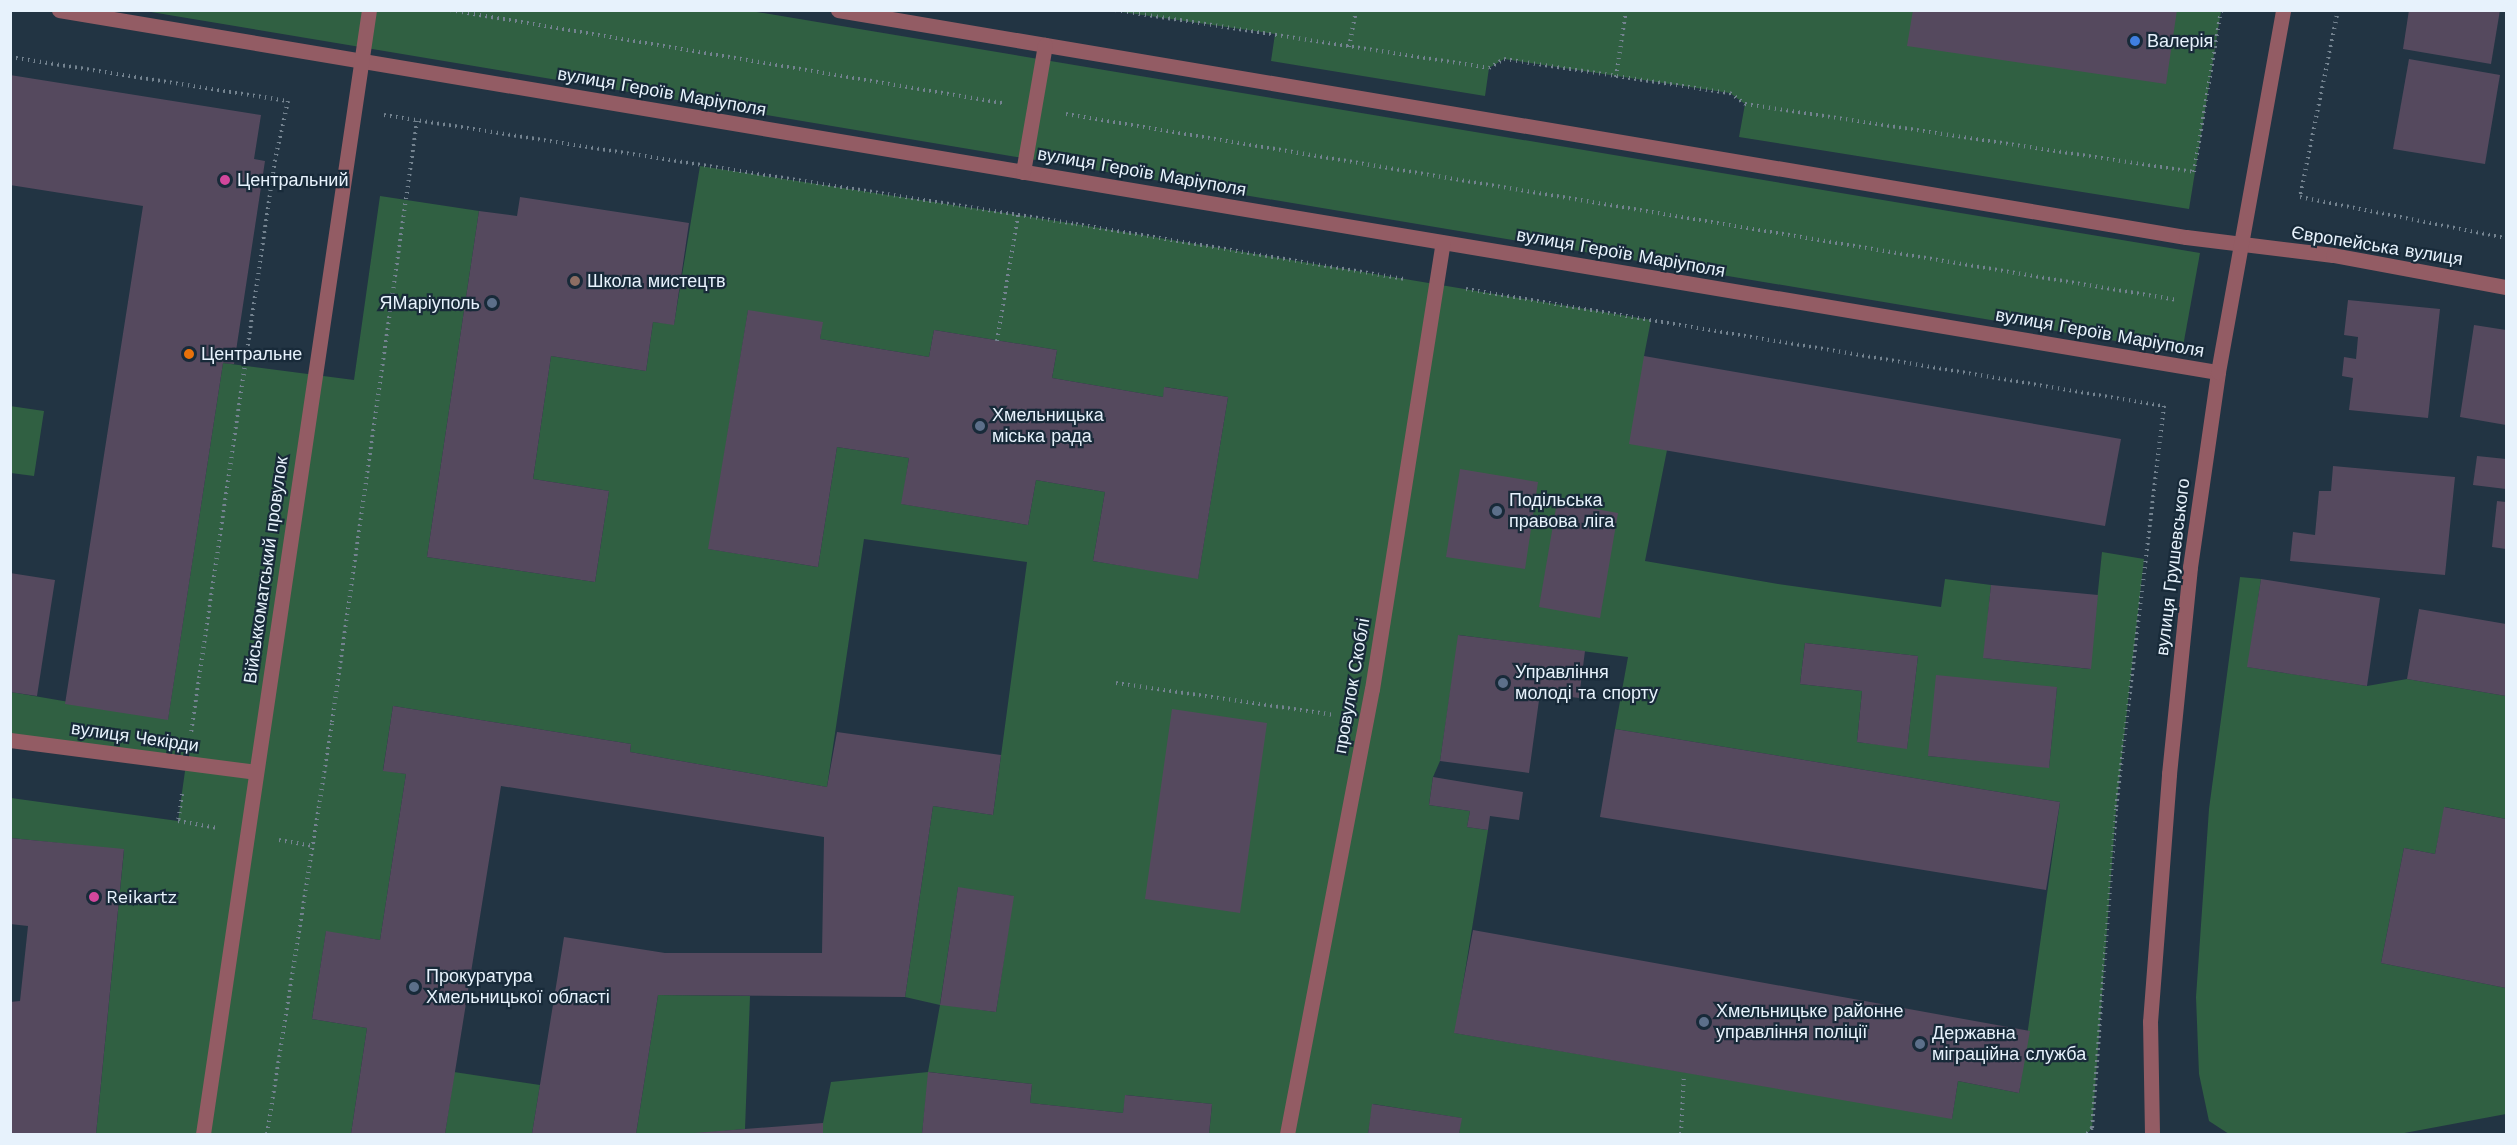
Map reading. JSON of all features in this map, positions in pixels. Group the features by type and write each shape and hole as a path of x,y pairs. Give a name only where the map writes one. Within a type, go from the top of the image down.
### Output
{"street":[{"name":"вулиця Героїв Маріуполя","path":"59,10 2218,372"},
{"name":"Військкоматський провулок","path":"202,1134 369,10"},
{"path":"838,10 2240,245"},
{"name":"вулиця Грушевського","path":"2152,1134 2150,1022 2169,774 2190,567 2218,372 2283,10"},
{"path":"1023,172 1045,45"},
{"name":"провулок Скоблі","path":"1287,1134 1366,719 1443,243"},
{"name":"Європейська вулиця","path":"2240,245 2333,255 2506,287"},
{"name":"вулиця Чекірди","path":"10,740 255,772"}],"path":[{"path":"450,10 2178,300"},
{"path":"1115,10 1148,13 1490,68 1504,59 1730,93 1745,104 2194,172 2221,10"},
{"path":"1349,47 1356,10"},
{"path":"1616,77 1626,10"},
{"path":"2338,10 2300,197 2506,238"},
{"path":"10,57 288,101 274,171 178,821"},
{"path":"379,115 1018,215 2164,406 2116,809 2092,1128 2087,1134"},
{"path":"267,1134 331,733 417,121"},
{"path":"997,340 1018,215"},
{"path":"1116,683 1366,719"},
{"path":"1681,1134 1684,1074"}],"green space":[{"path":"145,11 751,11 2200,253 2182,352"},
{"path":"1115,11 2221,11 2189,209 1739,137 1745,104 1730,93 1504,59 1489,68 1485,96 1271,61 1275,34"},
{"path":"700,166 1076,224 1651,320 1644,356 1667,450 1645,561 1778,584 1941,607 1945,579 1991,585 1984,658 2090,669 2102,552 2144,559 2116,809 2092,1128 2087,1134 1459,1134 1461,1118 1373,1104 1368,1134 1209,1134 1212,1104 1126,1095 1123,1113 1030,1103 1032,1084 929,1072 922,1134 823,1134 831,1082 928,1072 940,1005 905,997 933,806 993,815 1027,562 864,539 827,787 630,752 631,744 393,706 383,770 406,774 380,940 326,932 312,1019 367,1028 351,1134 96,1134 124,850 11,838 11,798 178,821 186,764 11,740 11,692 168,719 223,363 354,380 380,196 479,211 427,557 595,582 609,491 533,479 551,356 646,371 653,322 674,324","holes":["748,311 822,323 820,339 929,357 934,330 1057,350 1052,378 1163,397 1165,387 1228,397 1198,578 1093,561 1105,492 1036,480 1028,525 902,504 909,458 837,447 818,567 709,549","1459,635 1628,657 1615,729 2060,802 2019,1093 1958,1081 1952,1118 1455,1033 1488,830 1467,827 1470,811 1429,805 1433,777 1440,761","1805,643 1918,656 1907,748 1857,742 1862,691 1800,684","2057,687 2049,767 1928,756","958,888 1013,896 996,1012 940,1004"]},
{"path":"10,406 44,411 34,476 11,473"},
{"path":"2240,577 2261,579 2248,667 2367,686 2407,679 2506,696 2506,819 2445,807 2435,854 2404,848 2381,963 2506,988 2506,1114 2399,1134 2229,1134 2209,1121 2199,1074 2196,997 2209,809"},
{"path":"658,995 750,996 745,1129 690,1134 636,1134"},
{"path":"454,1072 540,1085 532,1134 445,1134"}],"building":[{"path":"1913,10 2177,10 2166,84 1907,46"},
{"path":"2409,10 2500,10 2491,64 2403,49"},
{"path":"2409,59 2500,75 2485,164 2393,149"},
{"path":"10,75 261,115 254,159 265,161 234,364 223,363 168,720 65,704 143,206 10,185"},
{"path":"520,197 689,223 674,325 653,322 646,371 551,356 533,479 609,491 595,582 427,557 479,211 517,216"},
{"path":"2348,300 2440,309 2428,418 2349,410 2353,378 2342,376 2344,357 2356,359 2358,337 2344,335"},
{"path":"748,310 823,322 820,339 929,357 934,330 1057,350 1052,378 1163,397 1164,387 1228,397 1198,579 1093,561 1105,492 1036,480 1028,525 901,504 909,458 837,447 818,567 708,549"},
{"path":"2474,325 2506,330 2506,425 2460,417"},
{"path":"1644,356 2121,439 2105,526 1629,444"},
{"path":"2477,456 2506,459 2506,489 2473,485"},
{"path":"2333,466 2455,477 2445,575 2290,561 2293,532 2315,535 2319,491 2331,491"},
{"path":"1460,469 1538,482 1525,569 1446,557"},
{"path":"2497,501 2506,502 2506,549 2492,547"},
{"path":"1557,502 1618,513 1600,618 1539,607"},
{"path":"10,573 55,580 37,696 10,692"},
{"path":"2261,579 2380,598 2367,686 2247,667"},
{"path":"1991,585 2098,595 2091,669 1983,658"},
{"path":"2419,609 2506,624 2506,696 2407,679"},
{"path":"1458,635 1585,651 1579,698 1540,693 1529,773 1440,761"},
{"path":"1805,643 1918,656 1907,749 1857,742 1862,691 1800,684"},
{"path":"1936,675 2057,687 2049,768 1928,756"},
{"path":"393,706 631,744 630,752 827,787 837,732 1001,755 993,815 933,806 905,997 658,995 636,1134 532,1134 564,937 665,953 822,953 824,837 501,786 445,1134 351,1134 367,1028 312,1019 326,931 380,940 406,774 383,771"},
{"path":"1172,709 1267,723 1240,913 1145,899"},
{"path":"1615,729 2060,802 2046,890 1600,817"},
{"path":"1433,777 1523,792 1519,820 1490,816 1488,830 1467,827 1470,811 1429,805"},
{"path":"2444,807 2506,819 2506,988 2381,963 2404,848 2435,854"},
{"path":"10,838 124,849 96,1134 10,1134 10,1002 20,1001 28,926 10,924"},
{"path":"958,887 1014,896 996,1012 940,1005"},
{"path":"1473,930 2030,1031 2019,1093 1958,1081 1952,1119 1454,1033"},
{"path":"928,1072 1032,1084 1030,1103 1123,1113 1125,1095 1212,1104 1209,1134 922,1134"},
{"path":"1372,1104 1462,1118 1459,1134 1368,1134"},
{"path":"823,1123 823,1134 694,1134 694,1133"}],"place":[{"name":"Валерія","path":"2135,41"},
{"name":"Центральний","path":"225,180"},
{"name":"Школа мистецтв","path":"575,281"},
{"name":"ЯМаріуполь","path":"492,303"},
{"name":"Центральне","path":"189,354"},
{"name":"Хмельницька міська рада","path":"980,426"},
{"name":"Подільська правова ліга","path":"1497,511"},
{"name":"Управління молоді та спорту","path":"1503,683"},
{"name":"Reikartz","path":"94,897"},
{"name":"Прокуратура Хмельницької області","path":"414,987"},
{"name":"Хмельницьке районне управління поліції","path":"1704,1022"},
{"name":"Державна міграційна служба","path":"1920,1044"}]}
